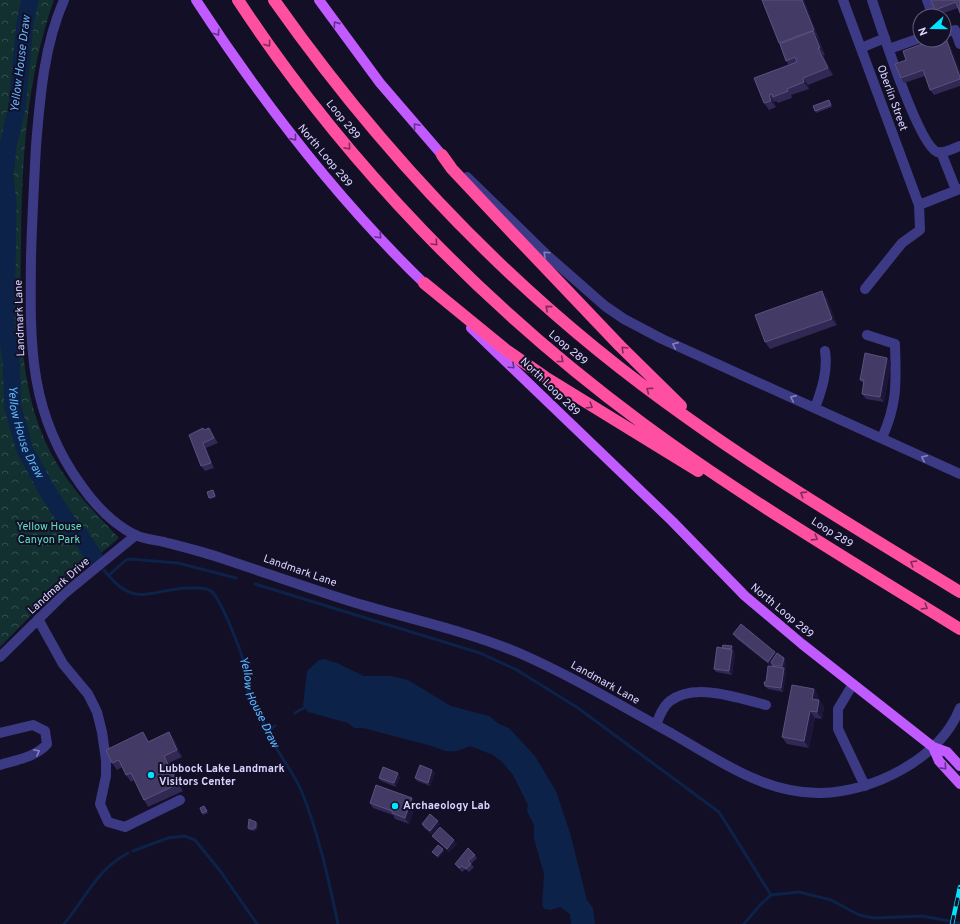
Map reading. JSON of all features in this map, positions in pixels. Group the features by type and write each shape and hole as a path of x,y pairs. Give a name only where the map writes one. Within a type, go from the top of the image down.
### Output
{"highway":[{"name":"Loop 289","path":"238,0 291,74 343,141 378,182 438,247 539,341 607,397 680,451 960,629"},
{"name":"Loop 289","path":"274,0 301,39 401,163 485,251 536,298 607,358 689,420 960,592"},
{"path":"442,155 452,169 620,346 678,403 736,451"},
{"path":"424,283 506,350 544,377 693,469 782,517"}],"main road":[{"name":"North Loop 289","path":"196,0 225,44 291,134 378,236 424,283 672,521 745,596 933,747 947,752 960,766"},
{"path":"318,0 380,82 442,155"},
{"name":"North Loop 289","path":"933,747 939,761 960,784"}],"street":[{"name":"Landmark Lane","path":"64,0 50,43 39,109 31,234 32,351 42,406 47,423 62,456 95,504 108,516 136,535 206,553 353,602 490,642 517,652 556,670 734,769 774,787 796,792 824,793 855,789 904,769 933,747 957,716 960,708"},
{"name":"Oberlin Street","path":"843,0 919,205 920,230 902,243 866,289"},
{"path":"872,0 909,105 928,144 937,152 960,146"},
{"path":"952,31 955,30 960,44"},
{"path":"861,48 885,38"},
{"path":"889,49 912,41"},
{"path":"919,205 958,189 941,152"},
{"path":"442,155 456,166 522,232 576,282 624,319 662,339 960,474"},
{"path":"867,335 894,344 897,387 890,419 882,438"},
{"path":"815,408 823,387 827,361 825,351"},
{"name":"Landmark Drive","path":"0,657 64,594 136,535"},
{"path":"38,619 63,664 88,694 97,712 106,760 106,776 100,804 108,822 125,827 180,800"},
{"path":"853,684 838,709 838,729 864,786"},
{"path":"656,725 669,701 682,694 697,691 734,697 766,705"},
{"path":"0,733 33,725 45,731 47,744 42,750 34,754 0,765"}],"green space":[{"name":"Yellow House Canyon Park","path":"0,0 54,0 37,60 27,120 24,151 21,315 24,363 33,409 48,447 74,489 119,538 52,594 0,647"}],"water":[{"path":"324,659 337,663 364,676 391,676 408,680 451,706 489,716 499,724 509,728 535,756 556,791 570,833 587,900 593,908 595,924 571,924 570,914 560,907 551,910 544,909 542,905 544,874 534,839 534,825 527,811 528,805 513,775 503,763 493,755 470,746 457,751 445,751 363,728 354,728 348,723 308,712 303,705 307,671 319,660"}],"building":[{"path":"762,0 802,0 814,30 779,43"},
{"path":"931,0 960,0 960,13 956,2 940,8 934,8"},
{"path":"813,31 820,48 818,48 828,68 803,78 804,82 787,89 788,91 773,97 772,94 769,95 771,101 764,103 754,78 797,62 795,57 786,61 780,44"},
{"path":"912,48 949,48 960,79 930,90 923,70 901,78 895,64 906,60 903,51"},
{"path":"829,100 831,105 815,111 813,106"},
{"path":"822,291 832,319 765,342 755,315"},
{"path":"865,353 887,358 880,397 862,394 864,380 860,380"},
{"path":"203,428 204,430 209,428 214,438 203,443 211,463 201,466 189,435"},
{"path":"213,490 215,496 209,498 207,492"},
{"path":"741,624 775,652 768,662 733,634"},
{"path":"723,645 732,646 731,649 722,648"},
{"path":"717,647 732,650 729,671 714,669"},
{"path":"777,653 784,658 782,666 773,666 771,662"},
{"path":"768,666 784,668 781,688 765,686 764,682 766,682"},
{"path":"792,685 814,689 812,699 819,700 817,712 810,711 804,741 782,737"},
{"name":"Lubbock Lake Landmark Visitors Center","path":"143,732 148,742 169,732 177,750 164,756 178,784 144,800 131,773 126,775 119,760 112,763 106,750"},
{"path":"420,765 432,770 428,783 415,778"},
{"path":"383,767 398,773 394,783 379,778"},
{"name":"Archaeology Lab","path":"376,785 412,798 405,818 392,813 392,811 370,803"},
{"path":"204,806 207,811 202,813 200,808"},
{"path":"430,814 438,821 430,831 422,824"},
{"path":"249,819 256,822 256,827 252,829 248,828"},
{"path":"440,827 454,840 447,849 432,836"},
{"path":"438,845 443,849 437,856 432,852"},
{"path":"468,848 475,855 468,861 471,864 466,869 462,866 459,868 455,864"}],"waterway":[{"name":"Yellow House Draw","path":"30,0 25,23 17,107 8,146 5,176 8,205 6,324 11,360 13,408 25,450 48,492 68,523 80,535 96,560"},
{"path":"109,575 126,560 130,559 178,563 236,578"},
{"name":"Yellow House Draw","path":"104,570 115,582 125,590 134,594 153,593 176,589 204,588 211,591 216,596 242,656 247,674 248,690 251,700 275,746 296,780 313,822 338,924"},
{"path":"255,584 480,653 517,670 578,708 719,812 771,895"},
{"path":"295,713 307,706"},
{"path":"267,731 275,726"},
{"name":"Yellow House Draw","path":"133,851 168,838 184,836 195,840 221,872 257,924"},
{"name":"Yellow House Draw","path":"64,924 99,876 117,860 128,853"},
{"path":"744,924 760,905 771,895 799,892 831,900 859,915 874,918 922,916 960,923"}],"railway":[{"path":"952,924 960,887"}],"place":[{"name":"Lubbock Lake Landmark Visitors Center","path":"151,775"},
{"name":"Archaeology Lab","path":"395,806"}]}
